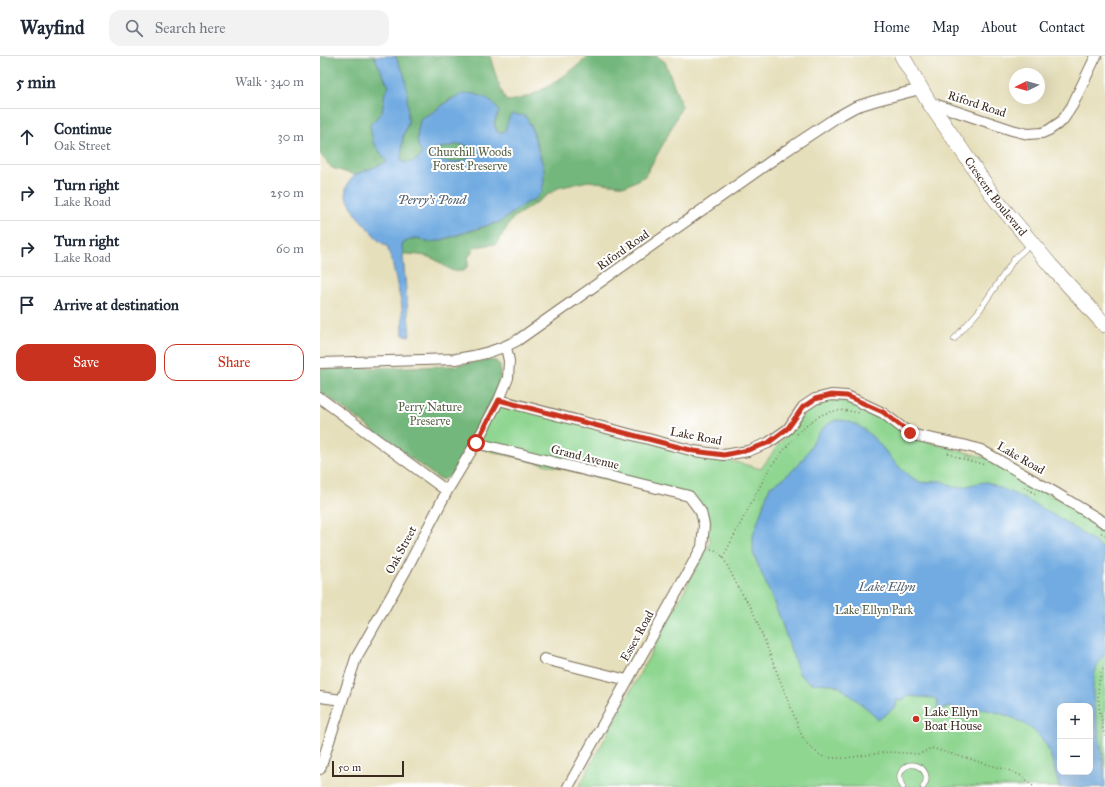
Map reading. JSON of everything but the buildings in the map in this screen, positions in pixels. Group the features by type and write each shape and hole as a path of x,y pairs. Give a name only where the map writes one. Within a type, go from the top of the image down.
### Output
{"street":[{"name":"Crescent Boulevard","path":"902,56 924,95 996,200 1105,325"},
{"name":"Riford Road","path":"320,363 456,359 476,356 506,347 784,152 855,107 874,101 924,95 1012,130 1028,134 1042,133 1062,121 1072,106 1096,56"},
{"name":"Oak Street","path":"320,769 356,658 406,570 447,491 476,443 499,400 508,378 509,361 506,347"},
{"name":"Lake Road","path":"499,400 694,451 724,455 748,450 768,443 788,428 803,407 815,399 831,395 847,396 883,412 910,433 981,450 1054,492 1103,528"},
{"path":"320,398 447,491"},
{"name":"Grand Avenue","path":"476,443 689,496"},
{"name":"Essex Road","path":"568,787 702,547 704,525 701,512 689,496"},
{"path":"544,659 628,680"},
{"path":"320,697 342,700"}],"lane":[{"path":"954,339 979,311 1015,258 1032,243"},
{"path":"903,787 900,782 900,774 905,767 913,765 924,771 926,780 923,787"}],"path":[{"path":"723,557 769,469 789,442 807,425 829,412 841,410 864,414"},
{"path":"948,453 977,464 992,466"},
{"path":"1023,486 1041,497"},
{"path":"1103,528 1105,536"},
{"path":"702,547 717,551 723,557 738,587 752,609 802,736 808,745 821,756 845,758 888,752 920,754 931,748 1011,771 1022,776 1034,787"},
{"path":"1105,665 1098,691 1099,706 1105,738"}],"green space":[{"path":"320,56 374,56 389,87 385,92 382,112 373,142 387,162 355,175 332,168 320,154"},
{"path":"395,56 490,56 497,80 506,101 517,100 539,91 561,78 589,56 657,56 665,62 682,106 666,139 645,176 626,186 588,181 558,188 513,218 496,244 475,247 468,258 468,265 465,270 456,271 448,269 434,259 419,255 403,254 402,244 411,239 418,238 427,242 438,241 500,222 526,203 535,199 544,169 531,125 507,125 505,132 501,133 497,131 494,124 499,111 450,99 433,112 421,118 417,141 422,153 421,156 413,162 407,163 401,161 403,136 408,123 404,74"},
{"path":"459,144 472,147 468,158 458,162 446,162 435,159 434,153 436,149"},
{"name":"Perry Nature Preserve","path":"488,360 496,361 500,365 500,384 450,476 445,479 439,479 320,391 320,369 453,366"},
{"name":"Lake Ellyn Park","path":"493,397 761,469 780,442 805,413 816,404 840,400 859,406 913,436 935,444 990,459 1105,528 1105,787 579,787 711,541 698,516 685,499 467,445"}],"water":[{"name":"Perry's Pond","path":"374,56 395,56 404,74 407,89 408,123 403,136 401,161 407,163 413,162 421,156 422,153 417,141 421,118 458,96 474,94 483,97 496,106 499,111 494,123 497,132 501,133 505,131 509,118 512,114 525,116 531,126 544,169 542,192 535,199 526,203 500,222 438,241 427,242 418,238 411,239 402,244 410,336 403,335 402,306 387,246 379,241 358,217 346,197 346,188 355,175 387,162 373,142 370,125 382,112 385,92 389,87","holes":["459,144 472,147 468,158 458,162 446,162 435,159 434,153 436,149"]},
{"name":"Lake Ellyn","path":"836,420 849,422 861,427 871,435 907,474 923,483 942,481 953,487 957,487 987,482 1048,512 1105,550 1105,654 1095,673 1093,693 1103,761 1105,787 1059,787 1049,751 1038,734 1020,722 1000,713 978,709 957,711 949,707 937,710 938,702 933,698 908,696 901,701 897,700 896,707 878,720 870,711 840,687 832,684 811,683 800,675 779,615 753,553 753,535 770,486 784,478 798,465 817,435 824,427"}],"place":[{"name":"Lake Ellyn Boat House","path":"916,719"}],"route":[{"path":"476,443 499,400 694,451 724,455 748,450 768,443 788,428 803,407 815,399 831,395 847,396 883,412 910,433"}],"park label":[{"name":"Churchill Woods Forest Preserve","path":"470,159"}]}
